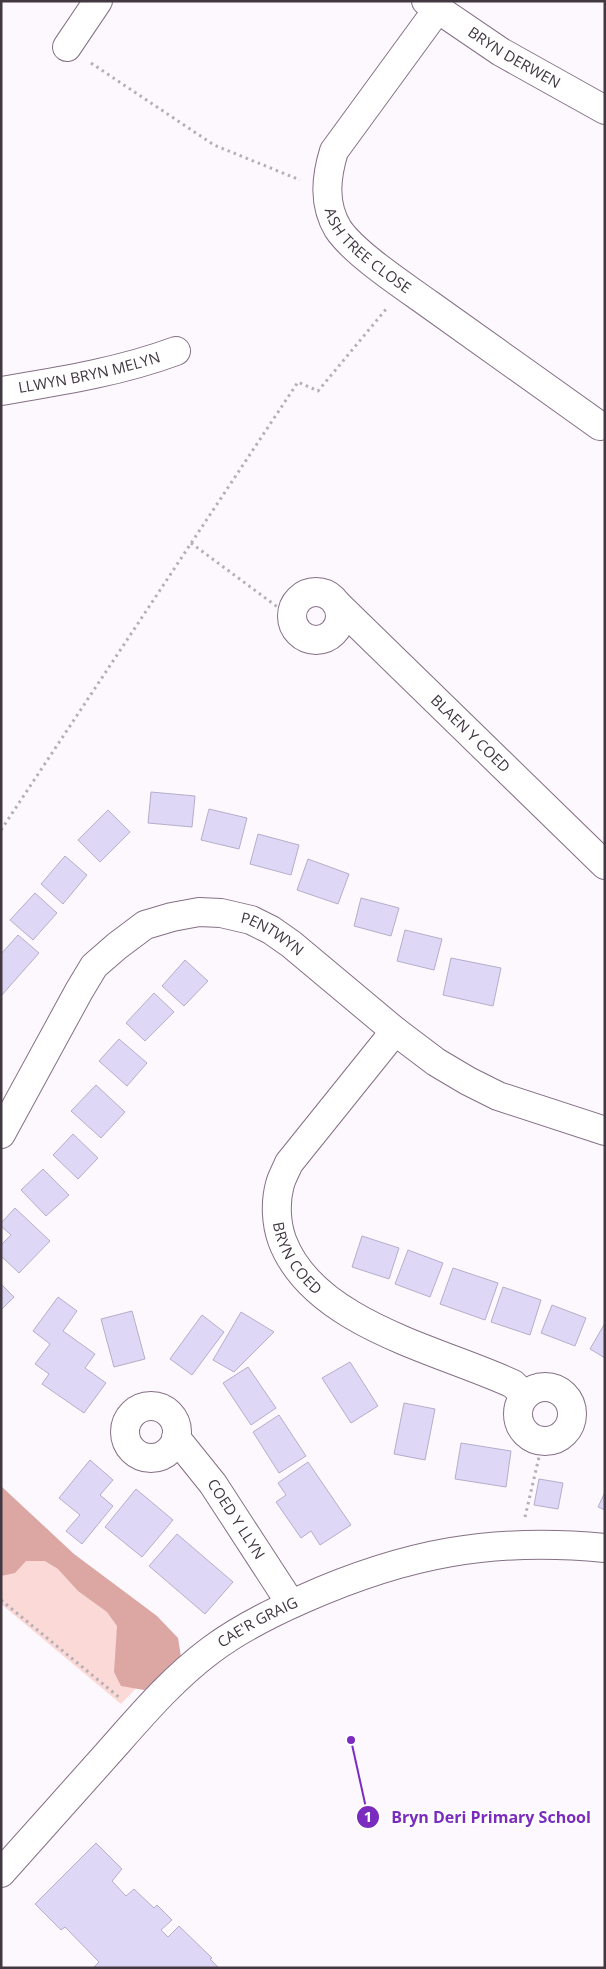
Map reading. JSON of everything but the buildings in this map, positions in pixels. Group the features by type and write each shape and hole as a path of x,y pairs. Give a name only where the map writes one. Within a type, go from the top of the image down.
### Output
{"street":[{"path":"67,47 98,1"},
{"name":"BRYN DERWEN","path":"432,5 501,52 605,110"},
{"name":"ASH TREE CLOSE","path":"432,5 334,151 328,169 326,190 329,207 338,229 361,253 404,286 600,426"},
{"name":"LLWYN BRYN MELYN","path":"1,391 84,378 151,360 176,351"},
{"path":"309,592 326,594 337,604 340,611 338,625 334,632 320,640 304,637 293,625 291,617 296,601 309,592"},
{"name":"BLAEN Y COED","path":"337,604 605,865"},
{"name":"PENTWYN","path":"1,1134 94,966 116,946 145,925 199,912 221,913 251,920 271,930 291,944 436,1062 468,1081 498,1096 605,1131"},
{"name":"BRYN COED","path":"395,1030 289,1163 280,1184 277,1208 278,1229 286,1251 299,1272 314,1289 337,1306 381,1330 417,1346 513,1384 524,1396"},
{"path":"540,1387 550,1387 558,1390 565,1396 570,1404 572,1414 570,1423 559,1437 543,1440 527,1434 518,1420 520,1403 524,1396 532,1390 540,1387"},
{"name":"COED Y LLYN","path":"176,1438 213,1484 291,1604"},
{"name":"CAE'R GRAIG","path":"1,1874 150,1706 210,1650 246,1628 291,1604 362,1575 408,1560 483,1546 568,1544 605,1548"}],"path":[{"path":"67,47 214,145 326,190"},
{"path":"1,830 298,382 318,391 404,286"},
{"path":"191,544 291,617"},
{"path":"519,1544 543,1440"},
{"path":"1,1600 120,1698 130,1688 150,1706"}],"shaded area":[{"path":"1,1486 74,1554 157,1616 178,1638 181,1657 163,1678 144,1690 121,1686 114,1672 117,1626 107,1612 78,1591 58,1569 45,1561 26,1561 15,1573 1,1576"},
{"path":"1,1503 175,1647 121,1704 1,1604"}],"place":[{"name":"Bryn Deri Primary School","path":"351,1740"}]}
